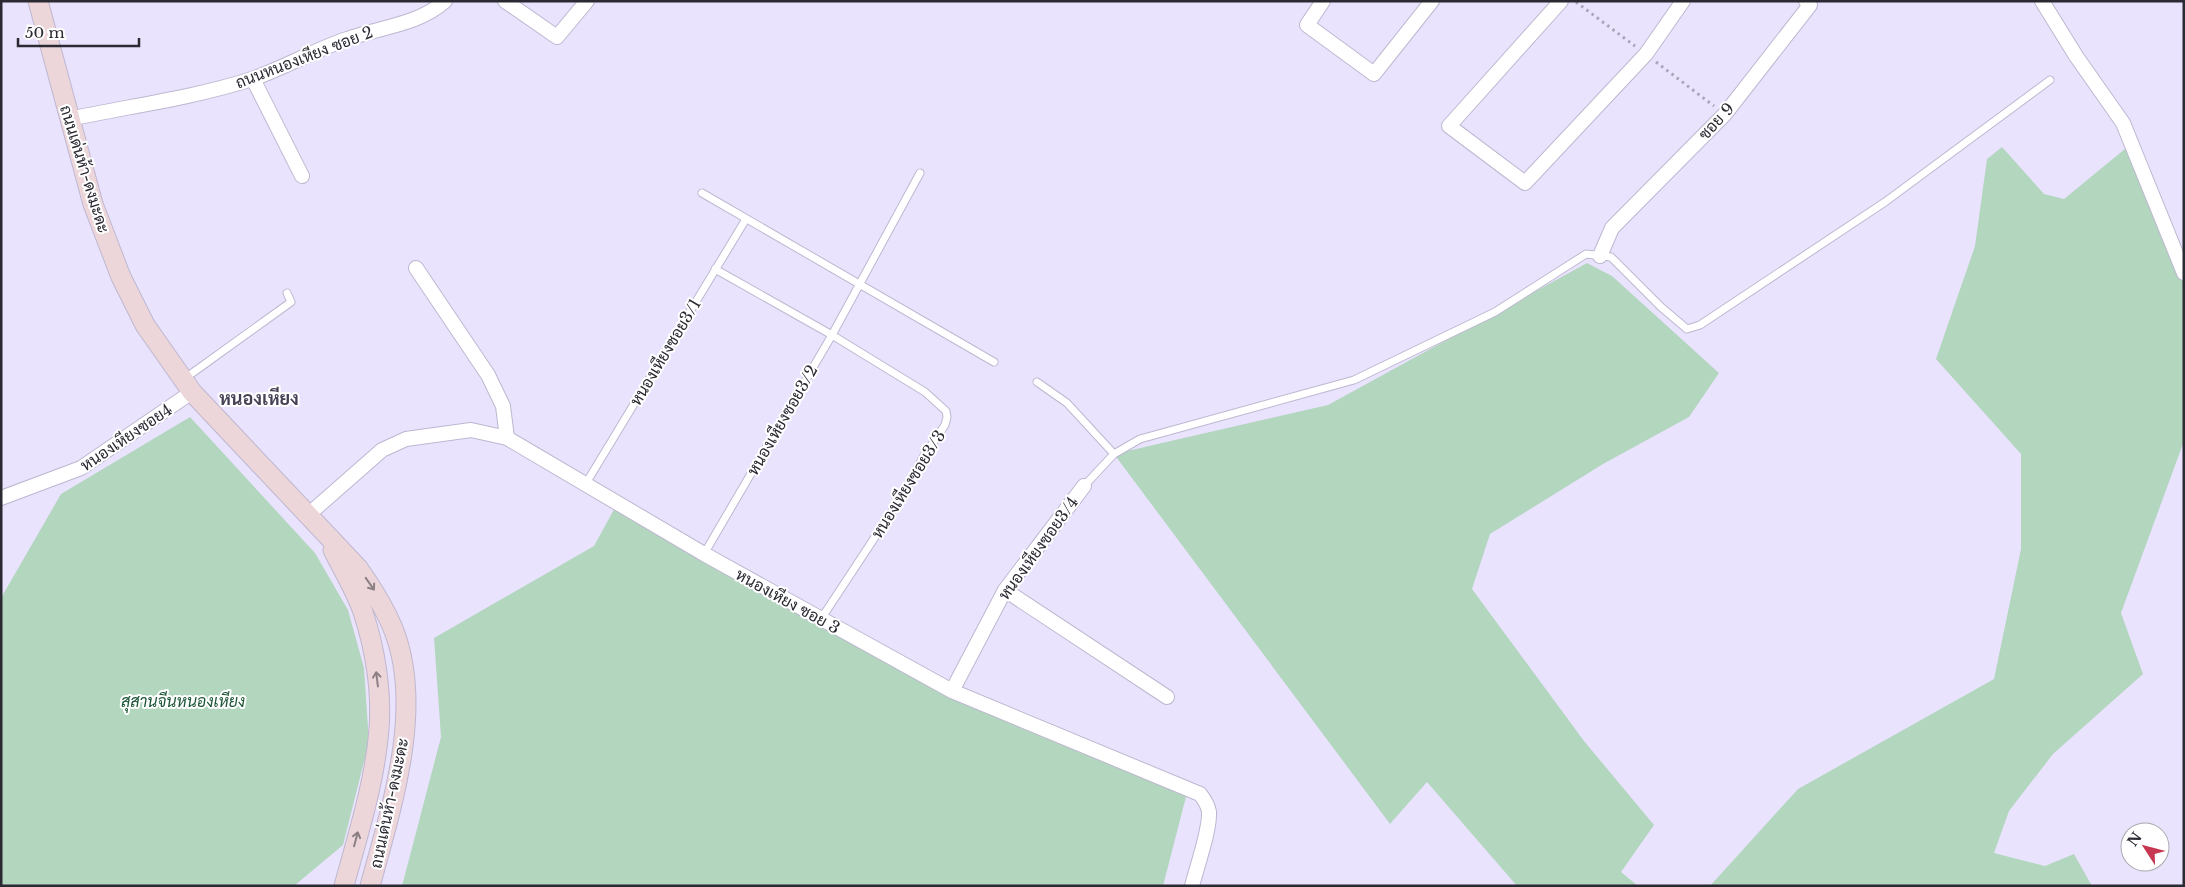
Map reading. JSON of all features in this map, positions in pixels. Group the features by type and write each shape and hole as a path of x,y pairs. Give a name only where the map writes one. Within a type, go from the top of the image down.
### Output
{"main road":[{"name":"ถนนเด่นห้า-ดงมะดะ","path":"38,1 93,204 121,277 145,325 187,386 358,568 380,600 395,633 405,676 405,729 400,765 370,886"},
{"name":"ถนนเด่นห้า-ดงมะดะ","path":"326,535 362,609 370,636 377,682 380,727 375,761 344,886"},
{"path":"375,761 400,765"}],"street":[{"name":"ถนนหนองเหียง ซอย 2","path":"70,119 212,90 253,79 330,44 369,31 410,22 433,12 445,1"},
{"path":"505,1 558,37 587,1"},
{"path":"1323,1 1307,25 1374,74 1432,1"},
{"path":"1561,1 1449,126 1525,183 1646,54 1684,1"},
{"path":"2042,1 2076,56 2123,123 2184,273"},
{"name":"ซอย 9","path":"1600,256 1612,228 1724,114 1808,3"},
{"path":"253,79 302,176"},
{"path":"416,268 488,375 503,406 507,438"},
{"name":"หนองเหียงซอย4","path":"1,498 81,468 187,386"},
{"name":"หนองเหียง ซอย 3","path":"308,515 382,450 406,439 471,430 515,441 585,485 704,554 952,692 1200,794 1209,811 1192,886"},
{"name":"หนองเหียงซอย3/4","path":"952,692 1005,590 1084,486"},
{"path":"1005,590 1167,697"}],"lane":[{"path":"1084,486 1114,454 1140,439 1354,380 1495,312 1586,254 1611,257 1661,307 1687,329 1700,325 1885,202 2050,80"},
{"name":"หนองเหียงซอย3/2","path":"704,554 832,335 920,173"},
{"path":"702,193 994,362"},
{"name":"หนองเหียงซอย3/1","path":"585,485 746,218"},
{"path":"716,269 832,335"},
{"path":"187,386 291,302 287,293"},
{"name":"หนองเหียงซอย3/3","path":"821,620 904,493 922,458 945,425 948,416 944,409 925,392 832,335"},
{"path":"1037,382 1067,403 1114,454"}],"green space":[{"path":"2131,144 2184,268 2184,441 2121,613 2143,674 2053,754 2009,811 1994,853 2045,866 2074,854 2092,886 1710,886 1798,789 1994,679 2021,549 2021,454 1936,359 1975,246 1987,159 2002,147 2044,194 2064,199"},
{"path":"1587,263 1612,276 1719,373 1689,417 1603,464 1490,534 1472,589 1584,741 1654,825 1621,872 1638,886 1517,886 1427,782 1390,824 1114,454 1328,405"},
{"name":"สุสานจีนหนองเหียง","path":"190,417 315,553 348,610 364,668 369,742 343,845 294,886 1,886 1,598 61,494"},
{"path":"617,504 966,697 1188,789 1163,886 402,886 441,737 434,638 594,546"}],"district":[{"name":"หนองเหียง","path":"259,399"}]}
